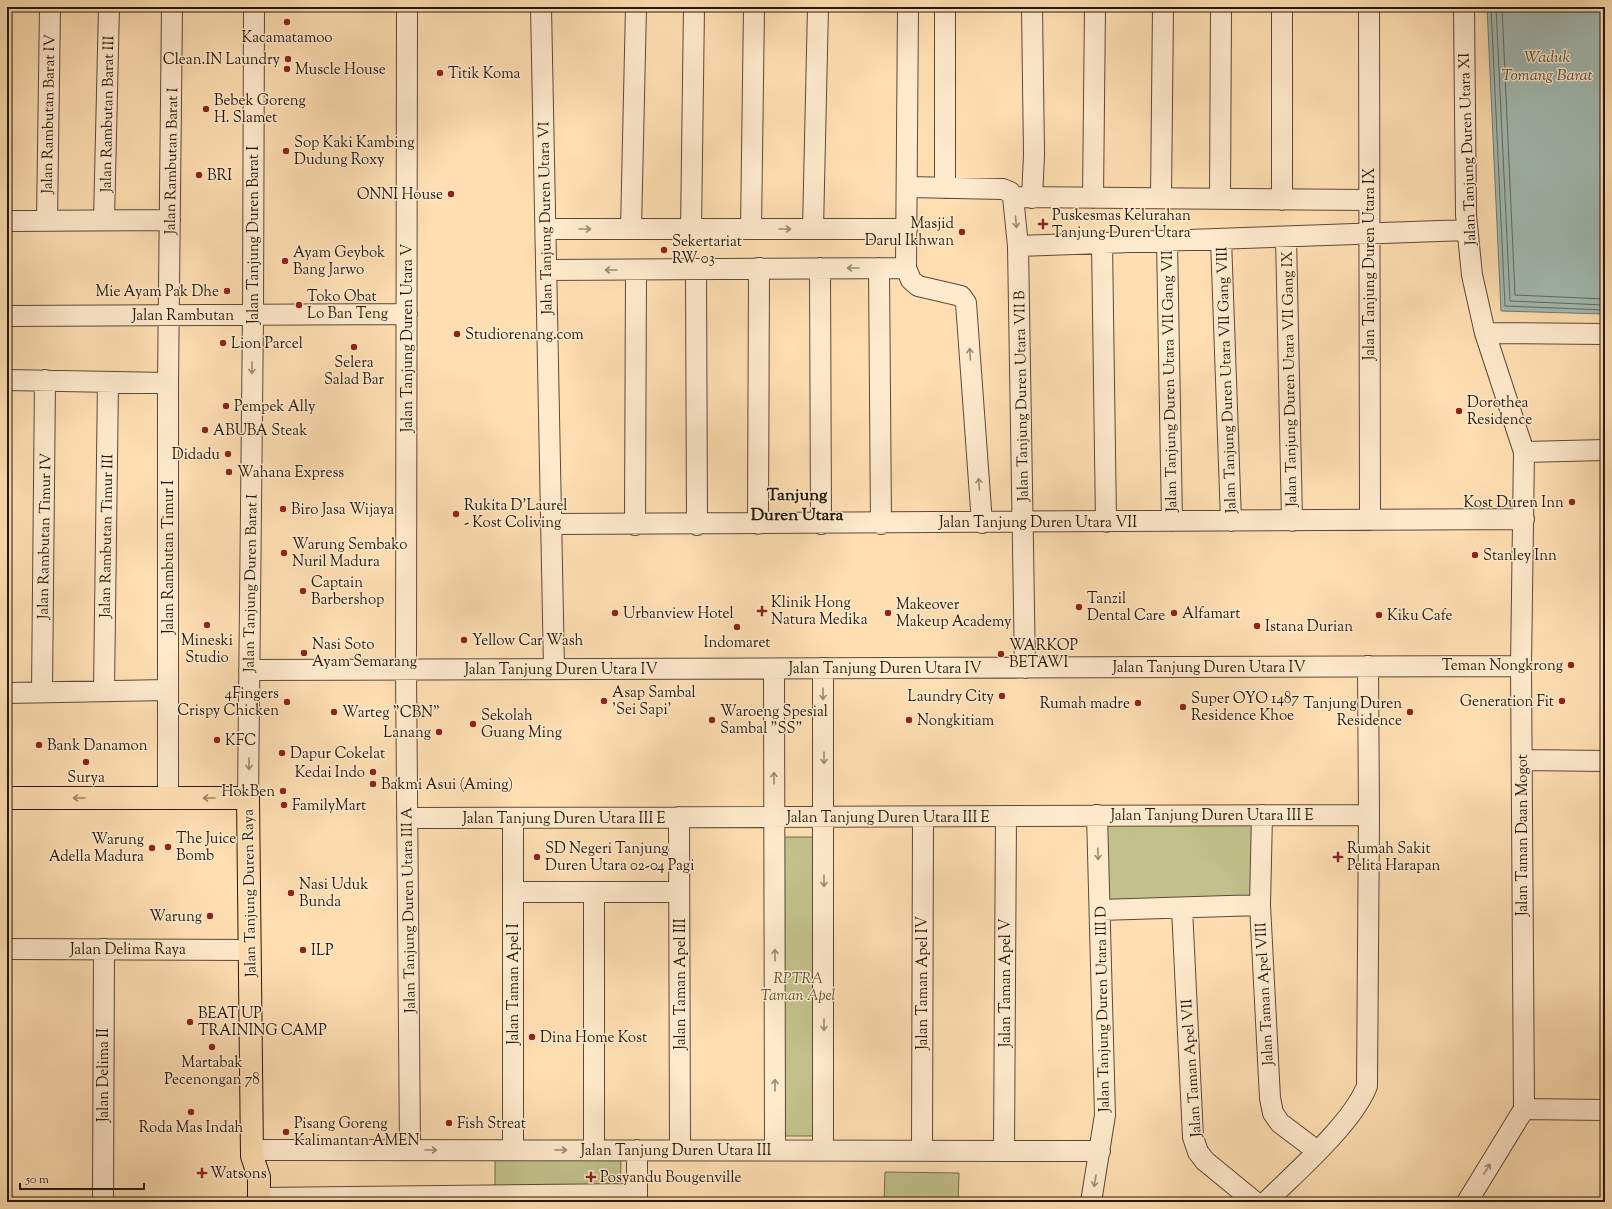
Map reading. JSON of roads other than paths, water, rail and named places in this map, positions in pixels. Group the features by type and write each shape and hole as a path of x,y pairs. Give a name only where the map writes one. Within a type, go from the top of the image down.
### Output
{"main road":[{"name":"Jalan Tanjung Duren Raya","path":"7,798 248,798 252,1153 244,1176 254,1201"}],"street":[{"name":"Jalan Rambutan Barat IV","path":"47,220 50,7"},
{"name":"Jalan Rambutan Barat III","path":"104,220 109,7"},
{"name":"Jalan Rambutan Barat I","path":"169,315 172,7"},
{"name":"Jalan Tanjung Duren Barat I","path":"248,798 253,314 254,7"},
{"name":"Jalan Tanjung Duren Utara V","path":"406,670 407,7"},
{"name":"Jalan Tanjung Duren Utara VI","path":"541,7 554,670"},
{"path":"631,229 636,7"},
{"path":"691,229 694,7"},
{"path":"751,229 754,7"},
{"path":"814,229 818,7"},
{"path":"908,7 908,188 906,268 911,280 918,286 961,296 966,303 982,523"},
{"path":"945,188 946,7"},
{"name":"Jalan Tanjung Duren Utara VII B","path":"1025,668 1024,522 1018,246 1023,197 1034,155 1032,7"},
{"path":"1093,198 1095,7"},
{"path":"1161,198 1163,7"},
{"path":"1220,199 1221,7"},
{"path":"1282,7 1282,200"},
{"name":"Jalan Tanjung Duren Utara IX","path":"1369,7 1370,520"},
{"name":"Jalan Tanjung Duren Utara XI","path":"1464,7 1464,105 1467,230 1472,275 1485,333 1524,452"},
{"path":"908,188 1003,189 1023,197 1369,200"},
{"path":"7,221 170,220"},
{"path":"546,229 907,229"},
{"path":"1018,246 1467,230"},
{"name":"Jalan Tanjung Duren Utara VII Gang IX","path":"1286,237 1292,521"},
{"name":"Jalan Tanjung Duren Utara VII Gang VIII","path":"1221,239 1231,521"},
{"name":"Jalan Tanjung Duren Utara VII Gang VII","path":"1167,241 1172,521"},
{"path":"1102,243 1106,522"},
{"path":"758,524 759,268"},
{"path":"820,268 821,524"},
{"path":"879,268 881,524"},
{"path":"546,270 906,268"},
{"path":"696,269 697,524"},
{"path":"635,524 636,270"},
{"name":"Jalan Rambutan","path":"7,316 407,314"},
{"name":"Jalan Rambutan Timur I","path":"168,798 167,690 169,315"},
{"path":"1485,333 1605,334"},
{"path":"7,380 168,383"},
{"name":"Jalan Rambutan Timur IV","path":"42,692 45,380"},
{"name":"Jalan Rambutan Timur III","path":"104,691 108,382"},
{"path":"1524,452 1605,450"},
{"name":"Jalan Taman Daan Mogot","path":"1524,452 1521,666 1524,1109"},
{"name":"Jalan Tanjung Duren Utara VII","path":"552,524 881,524 1524,519"},
{"path":"1266,1202 1317,1152 1353,1110 1362,1097 1366,1086 1369,815 1368,666"},
{"name":"Jalan Tanjung Duren Utara IV","path":"249,670 1521,666"},
{"path":"823,668 823,1150"},
{"path":"774,669 775,1150"},
{"name":"Jalan Tanjung Duren Utara III A","path":"406,670 410,1150"},
{"path":"7,693 167,690"},
{"path":"1522,760 1605,761"},
{"name":"Jalan Taman Apel VIII","path":"1262,815 1260,905 1270,1098 1273,1113 1280,1123 1317,1152"},
{"name":"Jalan Tanjung Duren Utara III E","path":"408,818 1369,815"},
{"name":"Jalan Taman Apel IV","path":"922,1150 923,816"},
{"name":"Jalan Taman Apel V","path":"1004,1150 1006,816"},
{"name":"Jalan Tanjung Duren Utara III D","path":"1091,1202 1105,1115 1097,816"},
{"name":"Jalan Taman Apel I","path":"513,818 513,1150"},
{"name":"Jalan Taman Apel III","path":"679,818 680,1150"},
{"path":"513,892 680,892"},
{"path":"594,892 594,1150"},
{"path":"1100,910 1260,905"},
{"name":"Jalan Taman Apel VII","path":"1182,908 1193,1137 1198,1152 1205,1161 1255,1202"},
{"name":"Jalan Delima Raya","path":"7,949 250,950"},
{"name":"Jalan Delima II","path":"102,1202 104,949"},
{"path":"1467,1202 1524,1109 1605,1110"},
{"name":"Jalan Tanjung Duren Utara III","path":"252,1153 410,1150 1100,1151"},
{"path":"254,1201 637,1198 637,1150"}],"water":[{"name":"Waduk Tomang Barat","path":"1487,7 1605,7 1605,314 1501,311"}],"place":[{"name":"Kacamatamoo","path":"287,22"},
{"name":"Clean.IN Laundry","path":"288,59"},
{"name":"Muscle House","path":"287,69"},
{"name":"Titik Koma","path":"440,73"},
{"name":"Bebek Goreng H. Slamet","path":"206,109"},
{"name":"Sop Kaki Kambing Dudung Roxy","path":"286,151"},
{"name":"BRI","path":"199,175"},
{"name":"ONNI House","path":"451,194"},
{"name":"Puskesmas Kelurahan Tanjung Duren Utara","path":"1043,224"},
{"name":"Masjid Darul Ikhwan","path":"962,232"},
{"name":"Sekertariat RW 03","path":"664,250"},
{"name":"Ayam Geybok Bang Jarwo","path":"285,261"},
{"name":"Mie Ayam Pak Dhe","path":"227,291"},
{"name":"Toko Obat Lo Ban Teng","path":"299,305"},
{"name":"Studiorenang.com","path":"457,334"},
{"name":"Lion Parcel","path":"223,343"},
{"name":"Selera Salad Bar","path":"354,347"},
{"name":"Pempek Ally","path":"226,406"},
{"name":"Dorothea Residence","path":"1459,411"},
{"name":"ABUBA Steak","path":"205,430"},
{"name":"Didadu","path":"228,454"},
{"name":"Wahana Express","path":"229,472"},
{"name":"Kost Duren Inn","path":"1572,502"},
{"name":"Biro Jasa Wijaya","path":"283,509"},
{"name":"Rukita D'Laurel - Kost Coliving","path":"456,514"},
{"name":"Warung Sembako Nuril Madura","path":"284,553"},
{"name":"Stanley Inn","path":"1475,555"},
{"name":"Captain Barbershop","path":"303,591"},
{"name":"Tanzil Dental Care","path":"1079,607"},
{"name":"Klinik Hong Natura Medika","path":"762,611"},
{"name":"Urbanview Hotel","path":"615,613"},
{"name":"Makeover Makeup Academy","path":"888,613"},
{"name":"Alfamart","path":"1174,613"},
{"name":"Kiku Cafe","path":"1379,615"},
{"name":"Mineski Studio","path":"207,625"},
{"name":"Istana Durian","path":"1257,626"},
{"name":"Indomaret","path":"737,627"},
{"name":"Yellow Car Wash","path":"464,640"},
{"name":"Nasi Soto Ayam Semarang","path":"304,653"},
{"name":"WARKOP BETAWI","path":"1001,654"},
{"name":"Teman Nongkrong","path":"1571,665"},
{"name":"Laundry City","path":"1002,696"},
{"name":"Asap Sambal 'Sei Sapi'","path":"604,701"},
{"name":"Generation Fit","path":"1562,701"},
{"name":"4Fingers Crispy Chicken","path":"287,702"},
{"name":"Rumah madre","path":"1138,703"},
{"name":"Super OYO 1487 Residence Khoe","path":"1183,707"},
{"name":"Warteg \"CBN\"","path":"334,712"},
{"name":"Tanjung Duren Residence","path":"1410,712"},
{"name":"Waroeng Spesial Sambal \"SS\"","path":"712,720"},
{"name":"Nongkitiam","path":"909,720"},
{"name":"Sekolah Guang Ming","path":"473,724"},
{"name":"Lanang","path":"439,732"},
{"name":"KFC","path":"217,740"},
{"name":"Bank Danamon","path":"39,745"},
{"name":"Dapur Cokelat","path":"282,753"},
{"name":"Surya","path":"86,762"},
{"name":"Kedai Indo","path":"373,772"},
{"name":"Bakmi Asui (Aming)","path":"373,784"},
{"name":"HokBen","path":"283,791"},
{"name":"FamilyMart","path":"284,805"},
{"name":"The Juice Bomb","path":"168,847"},
{"name":"Warung Adella Madura","path":"152,848"},
{"name":"SD Negeri Tanjung Duren Utara 02-04 Pagi","path":"537,857"},
{"name":"Rumah Sakit Pelita Harapan","path":"1338,857"},
{"name":"Nasi Uduk Bunda","path":"291,893"},
{"name":"Warung","path":"210,916"},
{"name":"ILP","path":"303,950"},
{"name":"BEAT UP TRAINING CAMP","path":"190,1022"},
{"name":"Dina Home Kost","path":"532,1037"},
{"name":"Martabak Pecenongan 78","path":"212,1047"},
{"name":"Roda Mas Indah","path":"191,1112"},
{"name":"Fish Streat","path":"449,1123"},
{"name":"Pisang Goreng Kalimantan AMEN","path":"286,1132"},
{"name":"Watsons","path":"202,1173"},
{"name":"Posyandu Bougenville","path":"591,1177"}],"district":[{"name":"Tanjung Duren Utara","path":"797,504"}],"park label":[{"name":"RPTRA Taman Apel","path":"798,986"}]}
